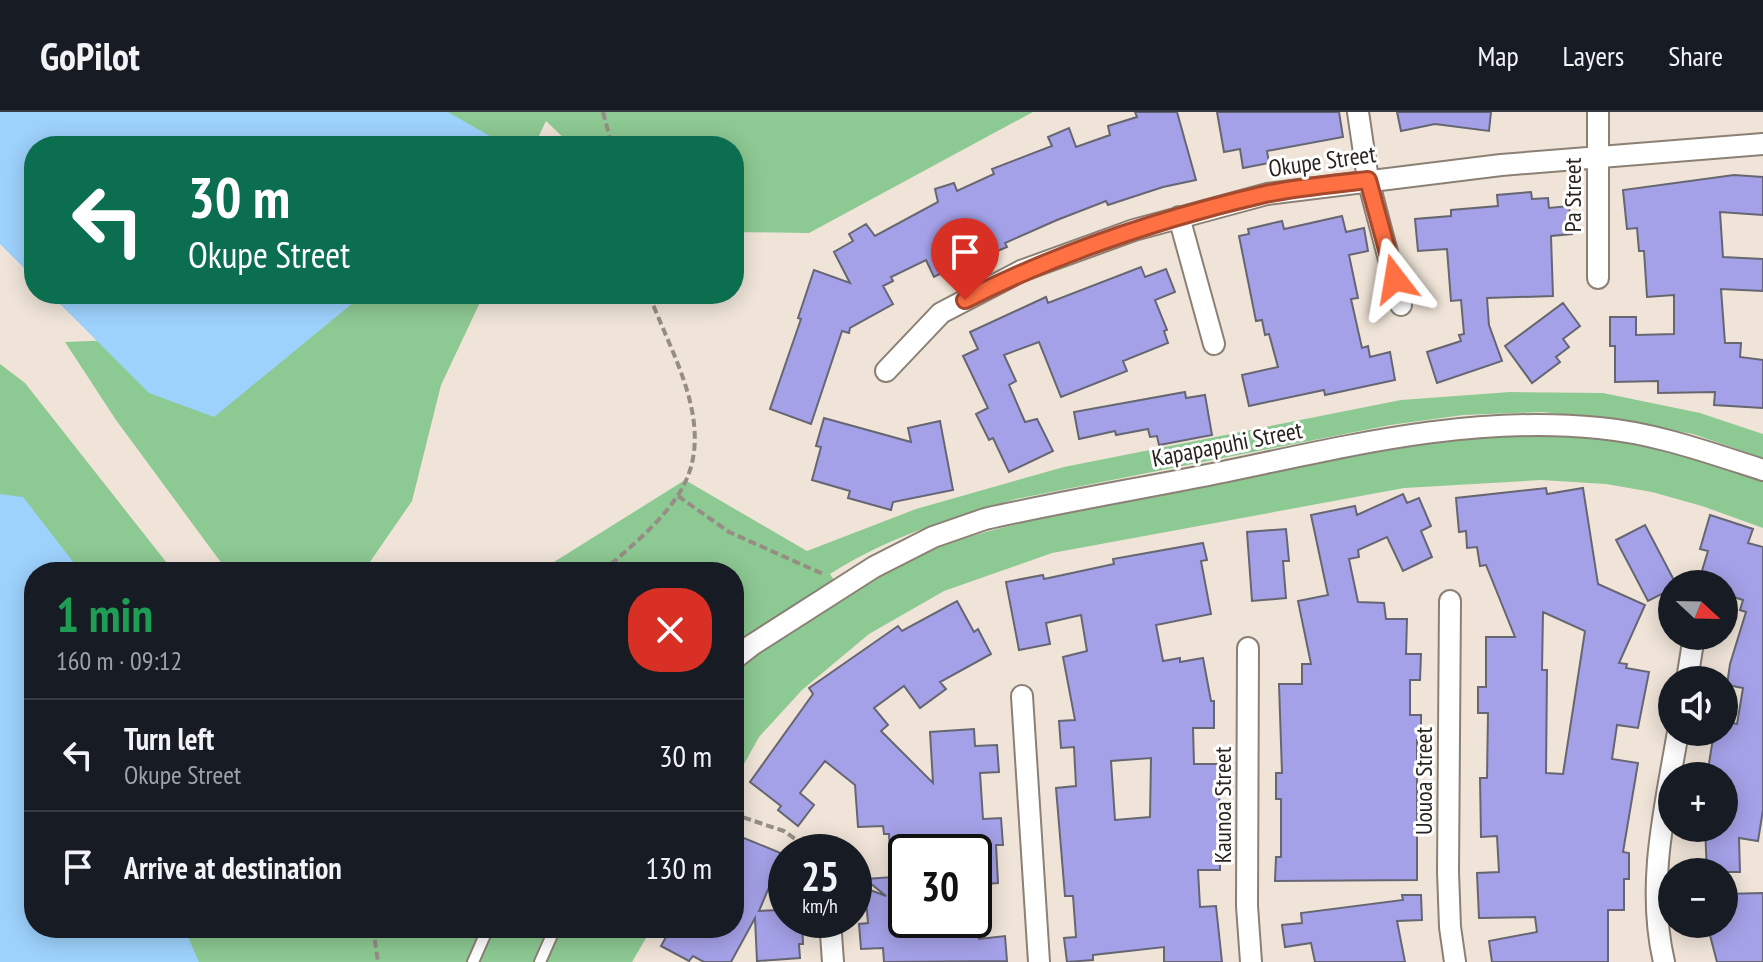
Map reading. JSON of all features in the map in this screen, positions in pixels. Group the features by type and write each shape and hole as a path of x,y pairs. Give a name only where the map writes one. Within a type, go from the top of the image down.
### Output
{"street":[{"path":"1358,112 1368,180 1401,305"},
{"name":"Pa Street","path":"1598,112 1598,278"},
{"name":"Okupe Street","path":"886,371 941,313 1021,271 1134,230 1267,194 1368,180 1763,144"},
{"path":"1179,217 1214,344"},
{"name":"Kapapapuhi Street","path":"744,651 874,567 933,537 985,519 1375,440 1446,428 1566,425 1655,438 1763,470"},
{"name":"Uouoa Street","path":"1450,601 1448,872 1455,962"},
{"name":"Kaunoa Street","path":"1248,648 1247,906 1251,962"},
{"path":"1022,696 1039,962"},
{"path":"1664,962 1657,916 1656,873 1676,746"},
{"path":"831,938 833,962"}],"lane":[{"path":"473,962 484,938"},
{"path":"540,962 551,938"}],"path":[{"path":"603,112 609,136"},
{"path":"613,562 655,524 678,496 693,460 695,426 686,386 653,304"},
{"path":"678,496 729,532 829,578"},
{"path":"744,818 788,834"},
{"path":"374,938 378,962"}],"green space":[{"path":"419,112 1033,112 809,233 744,232 744,136 562,136 546,121 539,136 457,136"},
{"path":"239,304 479,304 441,385 412,501 370,562 221,562 116,420 65,342 117,340"},
{"path":"0,364 25,383 166,562 24,562 24,565 0,548"},
{"path":"1510,392 1603,393 1700,413 1763,434 1763,458 1693,434 1618,420 1542,412 1463,415 1390,425 1016,499 897,539 830,574 846,598 929,551 1005,527 1381,448 1474,436 1568,435 1618,441 1667,452 1763,481 1763,528 1652,492 1606,484 1541,480 1404,488 1052,553 944,591 869,634 802,690 759,737 744,764 744,562 554,562 685,480 807,551 916,509 1064,467 1401,400"},
{"path":"129,938 646,938 632,962 140,962"}],"water":[{"path":"0,112 448,112 490,136 24,136 24,268 0,244"},
{"path":"60,304 352,304 214,417 149,393"},
{"path":"0,494 23,497 73,562 24,562 24,938 188,938 199,962 0,962"}],"building":[{"path":"1135,112 1177,112 1196,180 1108,205 1106,201 1005,243 1007,247 981,258 979,254 934,277 926,260 891,277 893,281 883,286 893,304 850,328 849,333 842,331 811,424 770,409 814,270 850,283 834,252 853,241 849,234 866,224 875,236 938,202 935,189 954,183 957,191 994,174 992,169 1052,146 1048,137 1069,128 1076,147 1110,135 1108,126 1137,117"},
{"path":"1217,112 1339,112 1343,137 1267,151 1269,163 1243,168 1240,149 1224,152"},
{"path":"1397,112 1491,112 1489,131 1435,124 1401,131"},
{"path":"1734,175 1763,177 1763,215 1720,212 1723,257 1763,259 1763,291 1721,289 1725,343 1741,343 1740,357 1763,360 1763,408 1714,405 1715,392 1658,393 1658,381 1615,382 1615,346 1610,346 1610,317 1636,317 1636,335 1674,334 1674,295 1647,297 1644,251 1639,251 1637,228 1627,229 1623,190"},
{"path":"1531,192 1532,199 1548,198 1549,208 1569,206 1572,234 1551,236 1553,296 1487,298 1489,325 1502,361 1437,383 1427,352 1461,341 1459,335 1464,334 1461,300 1451,301 1447,249 1418,251 1415,219 1451,216 1451,210 1498,206 1497,195"},
{"path":"1342,216 1346,232 1364,228 1368,251 1349,255 1358,298 1351,299 1362,348 1368,346 1370,357 1390,352 1395,380 1325,395 1324,390 1249,406 1242,375 1278,367 1269,334 1265,335 1262,320 1256,321 1239,236 1249,234 1248,229 1282,221 1284,229"},
{"path":"1141,267 1145,277 1166,269 1175,292 1155,300 1167,330 1164,331 1168,343 1123,361 1127,371 1061,397 1039,342 1004,355 1016,381 1009,385 1025,422 1037,419 1053,451 1009,472 993,438 989,440 976,414 988,408 963,356 978,349 970,332 1046,297 1048,303"},
{"path":"1563,303 1580,326 1563,339 1569,347 1556,357 1560,362 1532,383 1505,346"},
{"path":"1185,392 1186,398 1205,395 1212,435 1159,445 1157,436 1150,437 1148,429 1116,435 1115,431 1079,439 1074,412"},
{"path":"824,418 911,442 908,428 940,421 953,490 893,502 891,510 848,498 850,491 812,480 821,447 816,446"},
{"path":"1546,488 1547,494 1583,488 1598,584 1645,605 1619,663 1627,664 1626,668 1649,672 1638,728 1617,725 1612,759 1638,763 1623,852 1629,853 1629,879 1624,879 1624,910 1608,910 1608,962 1492,962 1489,941 1537,932 1535,917 1479,918 1477,873 1499,872 1497,836 1481,837 1480,778 1487,778 1488,713 1478,713 1478,687 1486,687 1486,637 1515,637 1486,565 1480,566 1477,547 1467,548 1466,531 1459,532 1456,498","holes":["1543,612 1585,631 1563,774 1546,773 1547,670 1542,670"]},
{"path":"1403,494 1407,503 1419,498 1431,526 1421,531 1432,557 1403,571 1387,537 1358,550 1359,557 1349,559 1358,602 1384,603 1386,619 1407,619 1406,654 1421,654 1420,680 1410,680 1410,715 1421,715 1421,740 1417,740 1417,880 1275,881 1276,857 1281,857 1281,799 1276,799 1276,773 1282,773 1279,684 1302,684 1302,664 1311,664 1298,601 1328,595 1311,515 1355,506 1357,515"},
{"path":"1710,515 1753,529 1748,543 1763,547 1763,810 1758,841 1739,838 1740,872 1738,858 1706,858 1706,842 1738,842 1738,762 1709,762 1712,746 1738,746 1738,718 1743,688 1738,687 1738,666 1730,666 1734,650 1738,650 1738,638 1746,612 1740,610 1743,600 1738,598 1738,570 1702,570 1708,551 1700,549"},
{"path":"1645,525 1669,570 1658,570 1658,596 1648,601 1616,540"},
{"path":"1286,529 1289,561 1283,561 1286,598 1252,601 1247,532"},
{"path":"1203,543 1207,560 1201,561 1211,614 1156,625 1163,661 1203,658 1211,701 1214,701 1214,728 1193,728 1194,764 1219,764 1220,870 1198,870 1200,907 1216,906 1222,962 1164,962 1164,947 1093,955 1093,960 1067,962 1064,938 1076,937 1073,896 1065,896 1056,788 1076,786 1074,747 1061,748 1059,721 1075,720 1063,657 1087,651 1081,615 1046,623 1050,644 1019,650 1006,582 1043,575 1044,579 1114,564 1113,559","holes":["1151,758 1150,817 1115,820 1111,761"]},
{"path":"957,601 974,632 978,629 991,654 940,682 946,689 920,708 904,686 874,708 888,725 881,731 933,783 930,732 974,729 975,746 997,745 999,772 980,773 983,819 1001,818 1003,845 996,845 998,883 992,884 992,834 884,834 883,826 858,827 855,785 825,761 800,793 814,805 798,826 778,810 781,806 750,782 813,694 809,688 898,626 902,631"},
{"path":"744,838 768,848 768,890 759,911 768,911 768,938 803,938 803,944 799,944 800,958 757,961 755,918 731,962 704,962 693,956 689,961 661,946 665,938 744,938"},
{"path":"888,877 888,938 979,939 1005,936 1007,961 884,962 883,948 861,949 860,938 872,938 872,891 886,896 872,885 872,878"},
{"path":"1763,893 1763,962 1717,962 1711,938 1738,938 1738,894"},
{"path":"1402,895 1421,895 1422,920 1397,921 1405,962 1315,962 1311,943 1285,947 1282,925 1302,923 1301,913 1403,900"}],"route":[{"path":"965,300 1021,271 1134,230 1267,194 1368,180 1395,279"}]}
